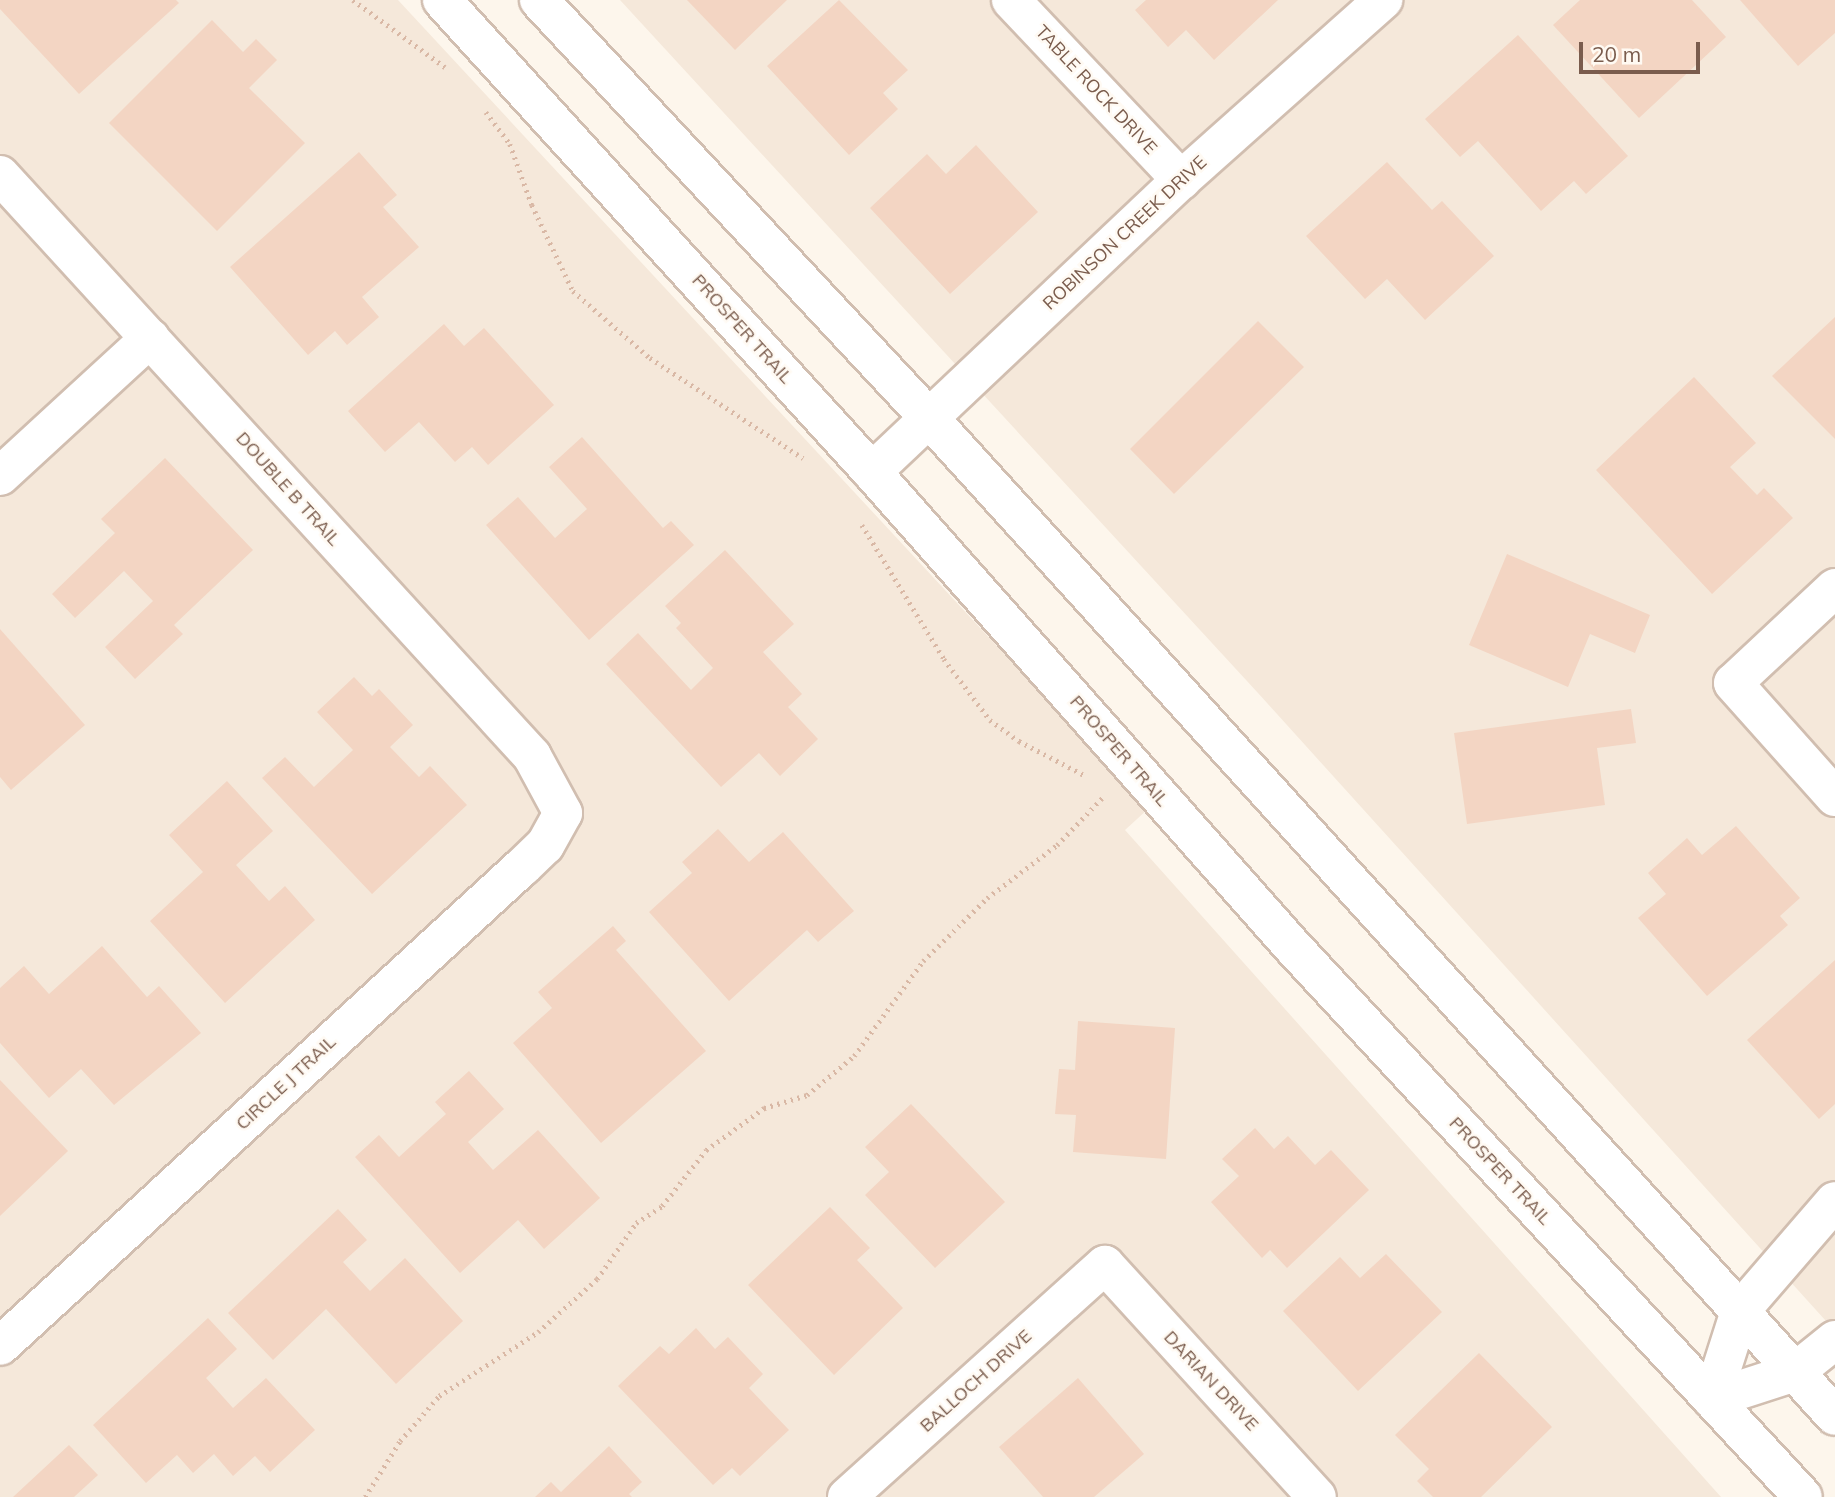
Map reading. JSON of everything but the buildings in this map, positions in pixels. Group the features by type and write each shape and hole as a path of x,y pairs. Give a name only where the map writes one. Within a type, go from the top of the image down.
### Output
{"street":[{"name":"PROSPER TRAIL","path":"442,0 872,472 1292,946 1803,1497"},
{"path":"540,0 930,419 1835,1416"},
{"name":"TABLE ROCK DRIVE","path":"1011,0 1181,180"},
{"name":"ROBINSON CREEK DRIVE","path":"872,472 1181,180 1383,0"},
{"name":"DOUBLE B TRAIL","path":"0,175 532,756 563,813"},
{"path":"0,476 150,338"},
{"path":"1835,588 1733,683 1835,797"},
{"name":"CIRCLE J TRAIL","path":"0,1346 522,867 545,845 563,813"},
{"path":"1712,1399 1740,1311 1835,1201"},
{"name":"BALLOCH DRIVE","path":"847,1497 1105,1265"},
{"name":"DARIAN DRIVE","path":"1105,1265 1317,1497"},
{"path":"1712,1399 1795,1372 1835,1340"}],"path":[{"path":"353,0 453,73"},
{"path":"479,102 510,144 531,205 573,290 650,358 811,467"},
{"path":"854,513 944,659 990,720 1019,741 1099,783"},
{"path":"365,1497 400,1441 439,1396 538,1332 597,1279 636,1223 662,1206 706,1150 764,1108 807,1095 854,1056 923,961 987,898 1057,845 1110,789"}],"shaded area":[{"path":"0,0 398,0 1148,809 1125,830 1721,1497 0,1497"},
{"path":"620,0 1835,0 1835,1331 1258,693"}]}
